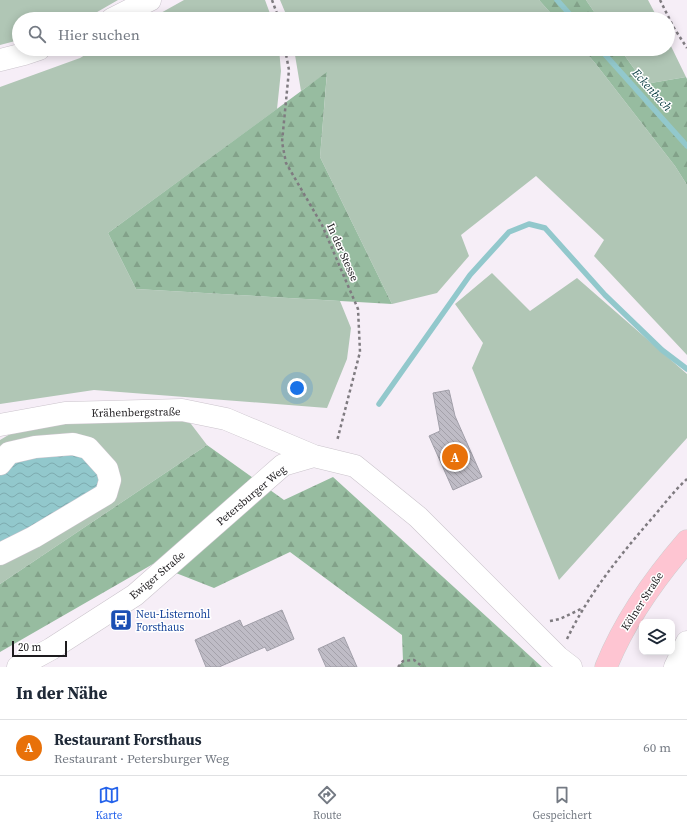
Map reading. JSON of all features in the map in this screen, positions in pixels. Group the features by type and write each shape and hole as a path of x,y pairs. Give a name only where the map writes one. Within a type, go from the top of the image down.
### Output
{"main road":[{"name":"Kölner Straße","path":"606,667 617,640 648,590 687,541"}],"street":[{"path":"126,12 150,0"},
{"path":"0,60 16,56"},
{"name":"Krähenbergstraße","path":"0,425 65,413 182,410 226,420 314,456 355,466 418,517 564,662"},
{"path":"0,464 8,453 35,447 73,444 88,448 107,469 110,480 106,494 34,537 0,554"},
{"name":"Petersburger Weg","path":"194,544 283,465 314,456"},
{"name":"Ewiger Straße","path":"18,667 51,649 135,595 194,544"},
{"path":"675,667 687,642"}],"path":[{"path":"272,0 276,12"},
{"path":"660,0 666,12"},
{"path":"675,30 687,48"},
{"name":"In der Stesse","path":"286,56 289,70 282,142 286,164 322,225 358,309 360,352 336,441 314,456"},
{"path":"564,662 583,608 594,590 637,535 687,478"},
{"path":"519,618 546,621 560,619 583,608"},
{"path":"398,667 403,661 414,660 423,667"}],"green space":[{"path":"0,0 118,0 97,12 12,12 12,42 0,45"},
{"path":"184,0 265,0 269,12 163,12"},
{"path":"280,0 539,0 550,12 285,12"},
{"path":"539,0 586,0 594,12 550,12"},
{"path":"586,0 648,0 654,12 594,12"},
{"path":"675,54 686,77 645,84 625,56 675,56"},
{"path":"83,56 280,56 281,71 277,109 108,233 136,289 340,301 351,328 347,359 327,408 94,390 0,404 0,87"},
{"path":"295,56 589,56 675,166 687,185 687,355 594,256 604,240 536,176 461,235 469,256 437,293 392,304 320,157 327,73 301,91"},
{"path":"589,56 625,56 645,84 686,77 687,185 675,166"},
{"path":"327,72 320,157 392,304 136,289 108,233"},
{"path":"492,273 530,311 577,278 687,374 687,438 559,580 472,368 483,343 455,304"},
{"path":"86,419 188,420 207,445 0,584 0,440 17,430"},
{"path":"207,445 284,500 333,477 542,667 398,667 403,661 402,635 290,552 214,588 153,564 0,652 0,584"}],"water":[{"path":"83,451 106,484 0,550 0,472 11,458"}],"building":[{"path":"449,390 455,416 482,477 453,490 429,436 440,431 433,393"},
{"path":"282,610 294,639 267,651 265,647 219,667 206,667 195,640 240,620 243,627"},
{"path":"344,637 357,667 326,667 318,649"}],"waterway":[{"name":"Eckenbach","path":"557,0 568,12"},
{"name":"Eckenbach","path":"606,56 687,146"},
{"path":"379,404 470,275 509,232 529,224 545,228 605,295 662,350 687,369"}],"place":[{"name":"Restaurant Forsthaus","path":"455,457"},
{"name":"Neu-Listernohl Forsthaus","path":"121,620"}]}
